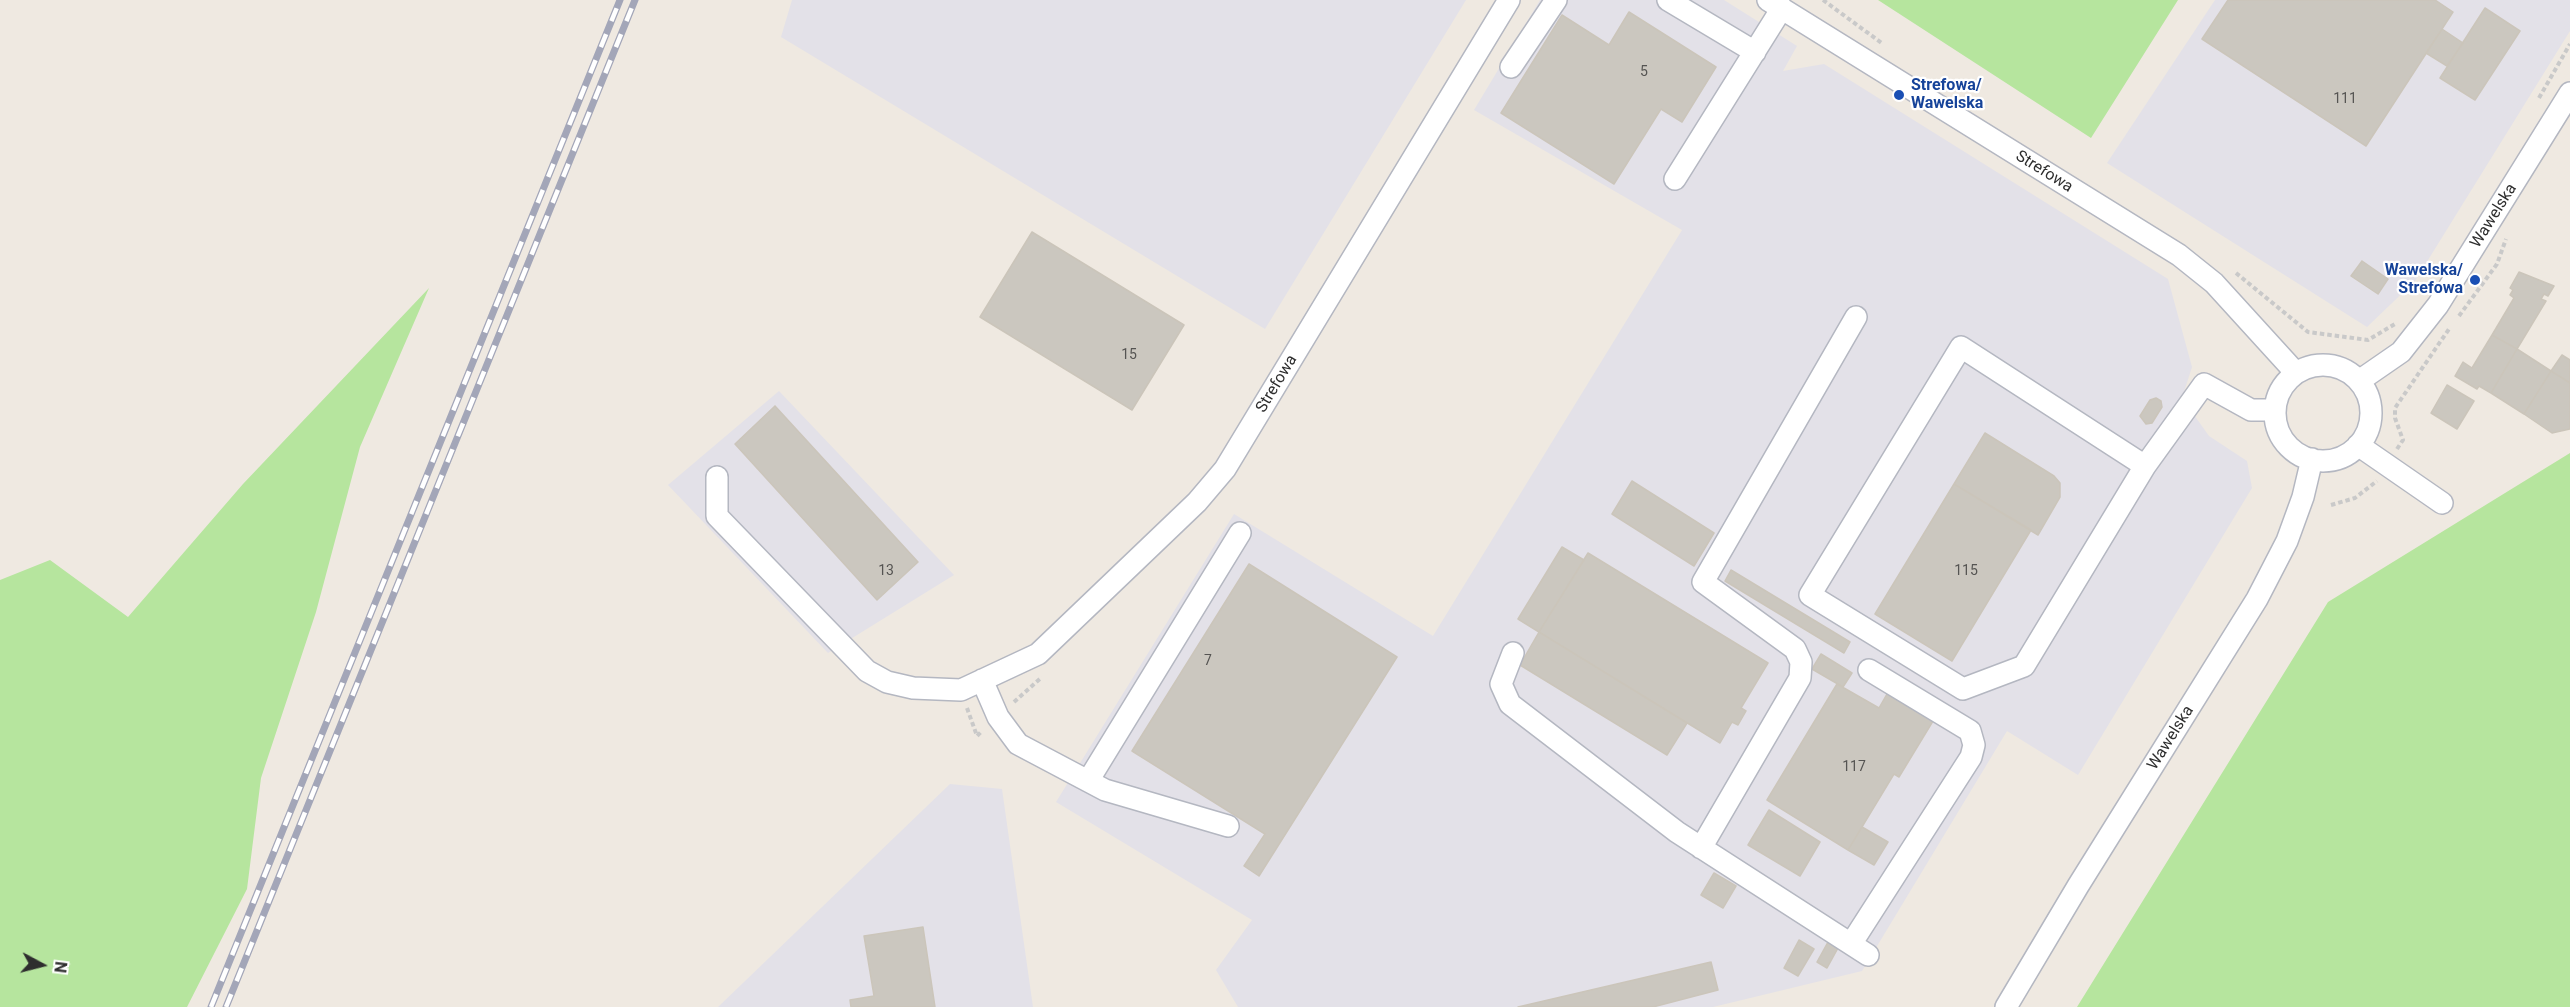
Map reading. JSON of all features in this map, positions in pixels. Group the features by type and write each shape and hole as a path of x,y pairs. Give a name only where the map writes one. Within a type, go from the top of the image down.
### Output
{"street":[{"name":"Strefowa","path":"717,477 717,516 867,671 887,682 913,688 961,690 1038,654 1197,502 1226,469 1509,0"},
{"path":"1511,67 1556,0"},
{"path":"1668,0 1755,52"},
{"name":"Strefowa","path":"1775,4 2179,255 2214,283 2296,373"},
{"path":"1675,179 1755,52 1775,4"},
{"name":"Wawelska","path":"2359,381 2401,352 2438,305 2570,93"},
{"path":"1701,848 1800,678 1802,662 1795,649 1702,582 1856,317"},
{"path":"2145,466 1961,347 1810,595 1963,689 2024,666 2145,466 2204,384 2251,410 2275,411"},
{"path":"2329,365 2350,373 2359,381 2368,398 2370,418 2368,428 2358,445 2341,457 2322,460 2297,453 2285,442 2278,429 2275,411 2277,398 2284,384 2296,373 2306,368 2329,365"},
{"path":"2358,445 2442,503"},
{"name":"Wawelska","path":"2006,1007 2078,886 2257,599 2287,541 2303,497 2312,459"},
{"path":"1088,781 1240,533"},
{"path":"1513,653 1501,684 1510,704 1677,832 1859,949 1971,757 1974,746 1970,731 1869,670"},
{"path":"982,680 998,717 1018,744 1105,790 1228,826"}],"path":[{"path":"1823,0 1892,50"},
{"path":"2538,102 2570,45"},
{"path":"2331,505 2355,498 2375,485 2403,440 2395,417 2395,408 2422,365 2497,264 2508,231"},
{"path":"2227,266 2308,332 2368,340 2395,324 2400,318"}],"shaded area":[{"path":"792,0 1466,0 1265,329 781,37"},
{"path":"1540,0 1724,0 1797,46 1783,71 1824,64 2168,279 2192,367 2182,398 2209,436 2247,461 2252,488 2078,775 2007,731 1862,971 1713,1007 1238,1007 1216,970 1252,920 1056,802 1234,514 1433,636 1682,230 1474,110"},
{"path":"2215,0 2570,0 2570,31 2415,281 2367,327 2107,163"},
{"path":"779,391 954,575 828,653 668,485"},
{"path":"950,784 1002,789 1033,1007 718,1007"}],"green space":[{"path":"1878,0 2178,0 2091,138"},
{"path":"429,288 360,447 316,612 261,778 247,889 187,1007 0,1007 0,580 50,560 128,617 243,484"},
{"path":"2570,453 2570,1007 2077,1007 2328,602"}],"building":[{"path":"2228,0 2435,0 2453,12 2366,146 2202,39"},
{"path":"2485,8 2520,31 2475,100 2440,78"},
{"path":"1629,12 1716,67 1682,122 1661,109 1614,184 1501,113 1562,15 1609,45"},
{"path":"2442,29 2463,43 2447,66 2426,53"},
{"path":"1032,232 1184,325 1132,410 980,317"},
{"path":"2362,261 2388,279 2378,294 2351,276"},
{"path":"2519,272 2554,286 2548,296 2544,294 2541,299 2546,301 2517,349 2492,335 2514,298 2510,295 2513,290 2510,288"},
{"path":"2492,335 2517,349 2491,393 2479,386 2477,389 2455,376 2463,362 2472,368"},
{"path":"2517,349 2551,371 2524,414 2491,393"},
{"path":"2562,355 2570,360 2570,383 2551,371"},
{"path":"2551,371 2570,383 2570,429 2552,433 2524,414"},
{"path":"2447,385 2474,401 2457,429 2431,413"},
{"path":"2156,398 2161,401 2162,407 2152,423 2146,424 2140,416 2150,400"},
{"path":"775,406 918,562 877,600 735,444"},
{"path":"1985,433 2054,476 2060,483 2060,497 2038,535 1954,484"},
{"path":"1632,481 1714,533 1694,566 1612,514"},
{"path":"1954,484 2031,530 1952,661 1875,614"},
{"path":"1562,547 1584,560 1539,632 1518,619"},
{"path":"1588,553 1768,663 1741,708 1746,711 1738,725 1732,722 1720,743 1539,632"},
{"path":"1249,564 1397,657 1259,876 1244,866 1265,834 1132,751"},
{"path":"1731,570 1850,642 1844,653 1725,581"},
{"path":"1539,632 1687,723 1667,755 1520,665"},
{"path":"1821,654 1852,673 1843,687 1812,669"},
{"path":"1837,684 1879,708 1887,694 1933,721 1899,777 1894,774 1848,850 1767,800"},
{"path":"1769,810 1820,842 1800,876 1748,845"},
{"path":"1862,827 1888,842 1874,865 1848,850"},
{"path":"1714,873 1736,886 1723,908 1701,895"},
{"path":"923,927 935,1007 851,1007 850,1000 874,996 864,936"},
{"path":"1799,940 1814,949 1798,976 1784,968"},
{"path":"1828,942 1838,948 1827,968 1817,962"},
{"path":"1711,962 1718,990 1653,1007 1518,1007"}],"railway":[{"path":"211,1007 620,0"},
{"path":"226,1007 635,0"}],"place":[{"name":"Strefowa/ Wawelska","path":"1899,95"},
{"name":"Wawelska/ Strefowa","path":"2475,280"}]}
